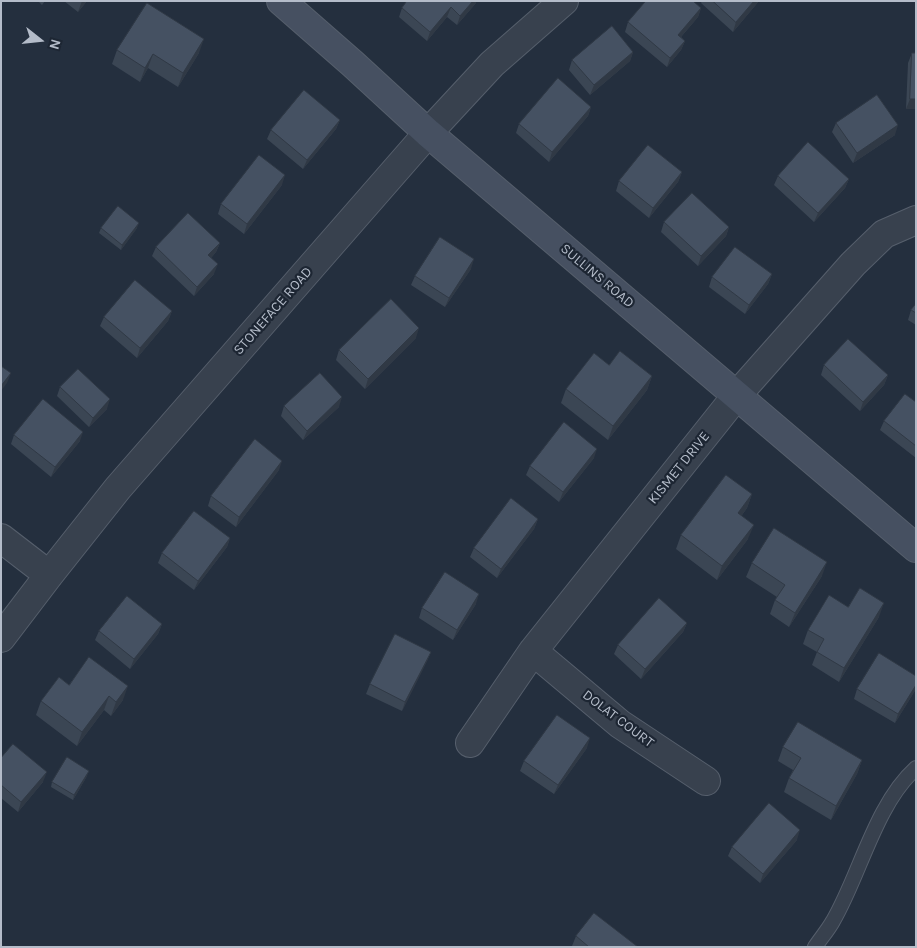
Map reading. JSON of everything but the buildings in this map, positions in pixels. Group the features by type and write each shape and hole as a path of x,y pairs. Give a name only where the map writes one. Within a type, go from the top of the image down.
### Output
{"street":[{"name":"SULLINS ROAD","path":"281,1 354,64 428,132 916,548"},
{"name":"STONEFACE ROAD","path":"1,638 118,488 428,132 492,64 564,1"},
{"name":"KISMET DRIVE","path":"470,742 533,651 737,395 853,264 884,234 916,220"},
{"path":"1,538 49,575"},
{"name":"DOLAT COURT","path":"533,651 620,724 706,781"}],"lane":[{"path":"815,947 833,922 885,808 916,768"}]}
